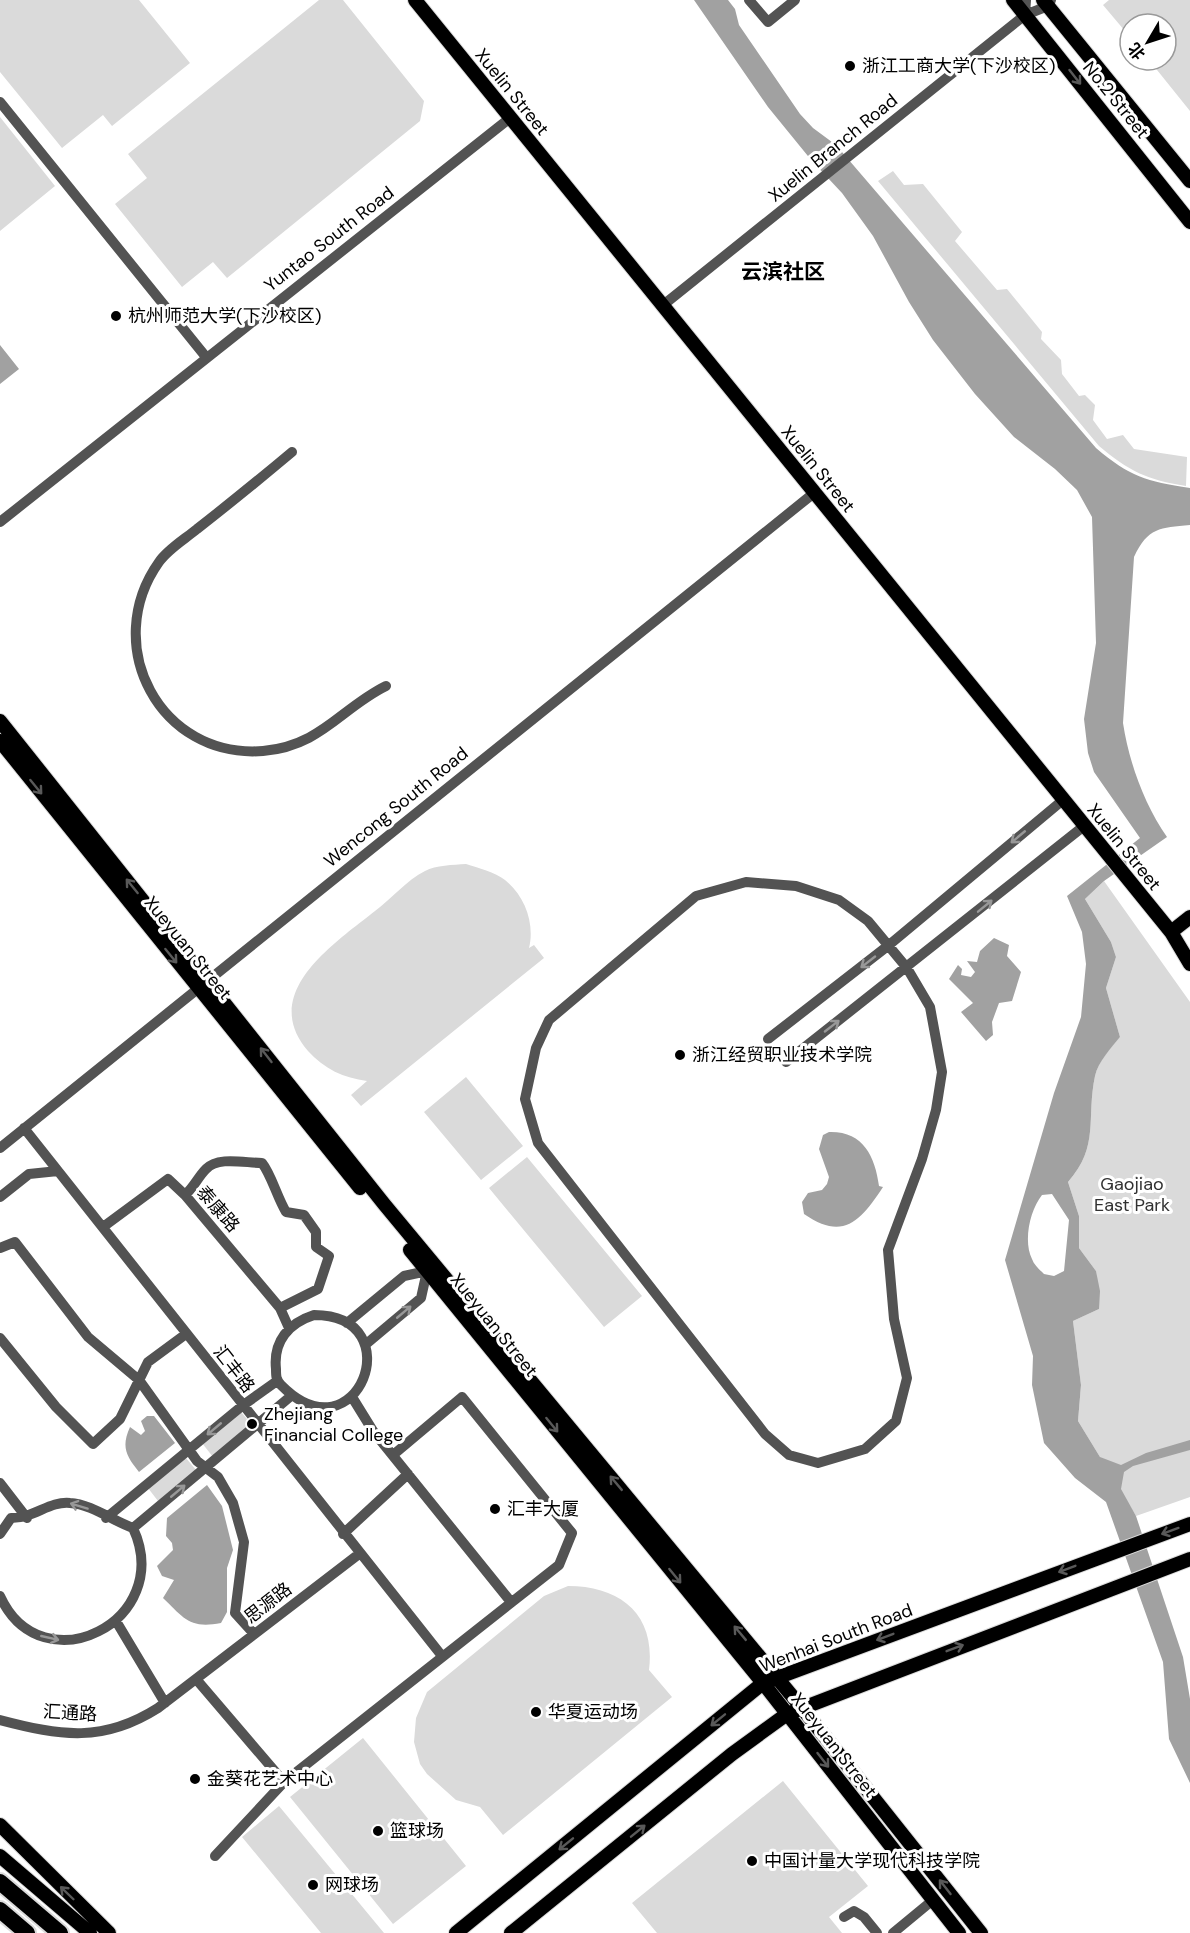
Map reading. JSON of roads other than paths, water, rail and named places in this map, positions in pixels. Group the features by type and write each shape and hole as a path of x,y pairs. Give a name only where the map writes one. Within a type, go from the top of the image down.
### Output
{"highway":[{"path":"0,1882 60,1933"},
{"path":"0,1910 27,1933"}],"main road":[{"name":"Xuelin Street","path":"415,0 1171,932 1190,964"},
{"name":"No.2 Street","path":"1013,0 1190,222"},
{"name":"No.2 Street","path":"1048,2 1190,181"},
{"path":"0,721 202,985 802,1708 981,1933"},
{"name":"Xueyuan Street","path":"0,741 202,985 427,1271 763,1683 959,1933"},
{"path":"1171,932 1190,917"},
{"name":"Wenhai South Road","path":"456,1933 763,1683 1190,1524"},
{"path":"511,1933 732,1754 787,1714 1190,1559"},
{"path":"0,1825 109,1933"},
{"path":"0,1856 90,1933"}],"street":[{"path":"749,0 768,22 795,0"},
{"path":"1025,15 1026,0"},
{"name":"Xuelin Branch Road","path":"662,306 1025,15 1048,2"},
{"path":"0,102 206,357"},
{"name":"Yuntao South Road","path":"0,522 510,118"},
{"path":"292,452 160,560 144,590 134,629 140,672 158,706 186,733 217,746 263,751 302,742 330,727 374,692 386,686"},
{"name":"Wencong South Road","path":"0,1148 814,493"},
{"path":"768,1039 889,945 1063,800"},
{"path":"786,1062 1084,826"},
{"path":"746,882 796,886 838,900 868,921 907,968 930,1007 942,1072 936,1110 922,1159 888,1250 894,1319 907,1378 896,1421 865,1449 818,1463 789,1455 765,1434 538,1143 525,1099 536,1048 549,1020 696,896 746,882"},
{"name":"汇丰路","path":"24,1128 343,1534 442,1656"},
{"path":"185,1195 197,1184 205,1169 216,1161 262,1163 268,1171 274,1191 286,1212 304,1215 316,1232 316,1247 329,1256 318,1289 280,1308"},
{"path":"0,1197 29,1174 58,1171"},
{"name":"泰康路","path":"103,1227 168,1179 185,1195 280,1308 289,1328"},
{"path":"0,1248 15,1242 88,1336 139,1380 197,1461 218,1477 232,1503 244,1542 235,1613 254,1635"},
{"path":"347,1323 404,1276 427,1271 421,1298 365,1345"},
{"path":"314,1315 329,1315 347,1323 354,1328 365,1345 368,1367 364,1381 352,1397 332,1407 317,1408 303,1404 277,1382 276,1349 289,1328 300,1319 314,1315"},
{"path":"0,1338 56,1407 93,1444 120,1419 148,1362 186,1334"},
{"path":"106,1518 242,1406 277,1382"},
{"path":"133,1528 291,1396"},
{"path":"352,1397 373,1431 511,1602"},
{"path":"215,1856 284,1782 559,1564 573,1533 462,1397 393,1455"},
{"path":"343,1534 408,1474"},
{"path":"0,1484 27,1518"},
{"path":"0,1534 11,1518 27,1518 46,1507 70,1502 133,1528"},
{"path":"0,1596 16,1621 39,1635 51,1639 82,1638 116,1621 127,1610 140,1581 139,1546 133,1528"},
{"name":"思源路","path":"196,1679 359,1554"},
{"path":"116,1621 165,1703"},
{"path":"196,1679 284,1782"},
{"name":"汇通路","path":"0,1720 63,1733 101,1733 133,1724 196,1679"},
{"path":"892,1933 933,1900"},
{"path":"844,1917 854,1911 864,1917 877,1933"}],"place":[{"name":"浙江工商大学(下沙校区)","path":"850,66"},
{"name":"杭州师范大学(下沙校区)","path":"116,316"},
{"name":"浙江经贸职业技术学院","path":"680,1055"},
{"name":"Zhejiang Financial College","path":"252,1424"},
{"name":"汇丰大厦","path":"495,1509"},
{"name":"华夏运动场","path":"536,1712"},
{"name":"金葵花艺术中心","path":"195,1779"},
{"name":"篮球场","path":"378,1831"},
{"name":"中国计量大学现代科技学院","path":"752,1861"},
{"name":"网球场","path":"313,1885"}],"district":[{"name":"云滨社区","path":"783,272"}],"park label":[{"name":"Gaojiao East Park","path":"1132,1194"}]}
